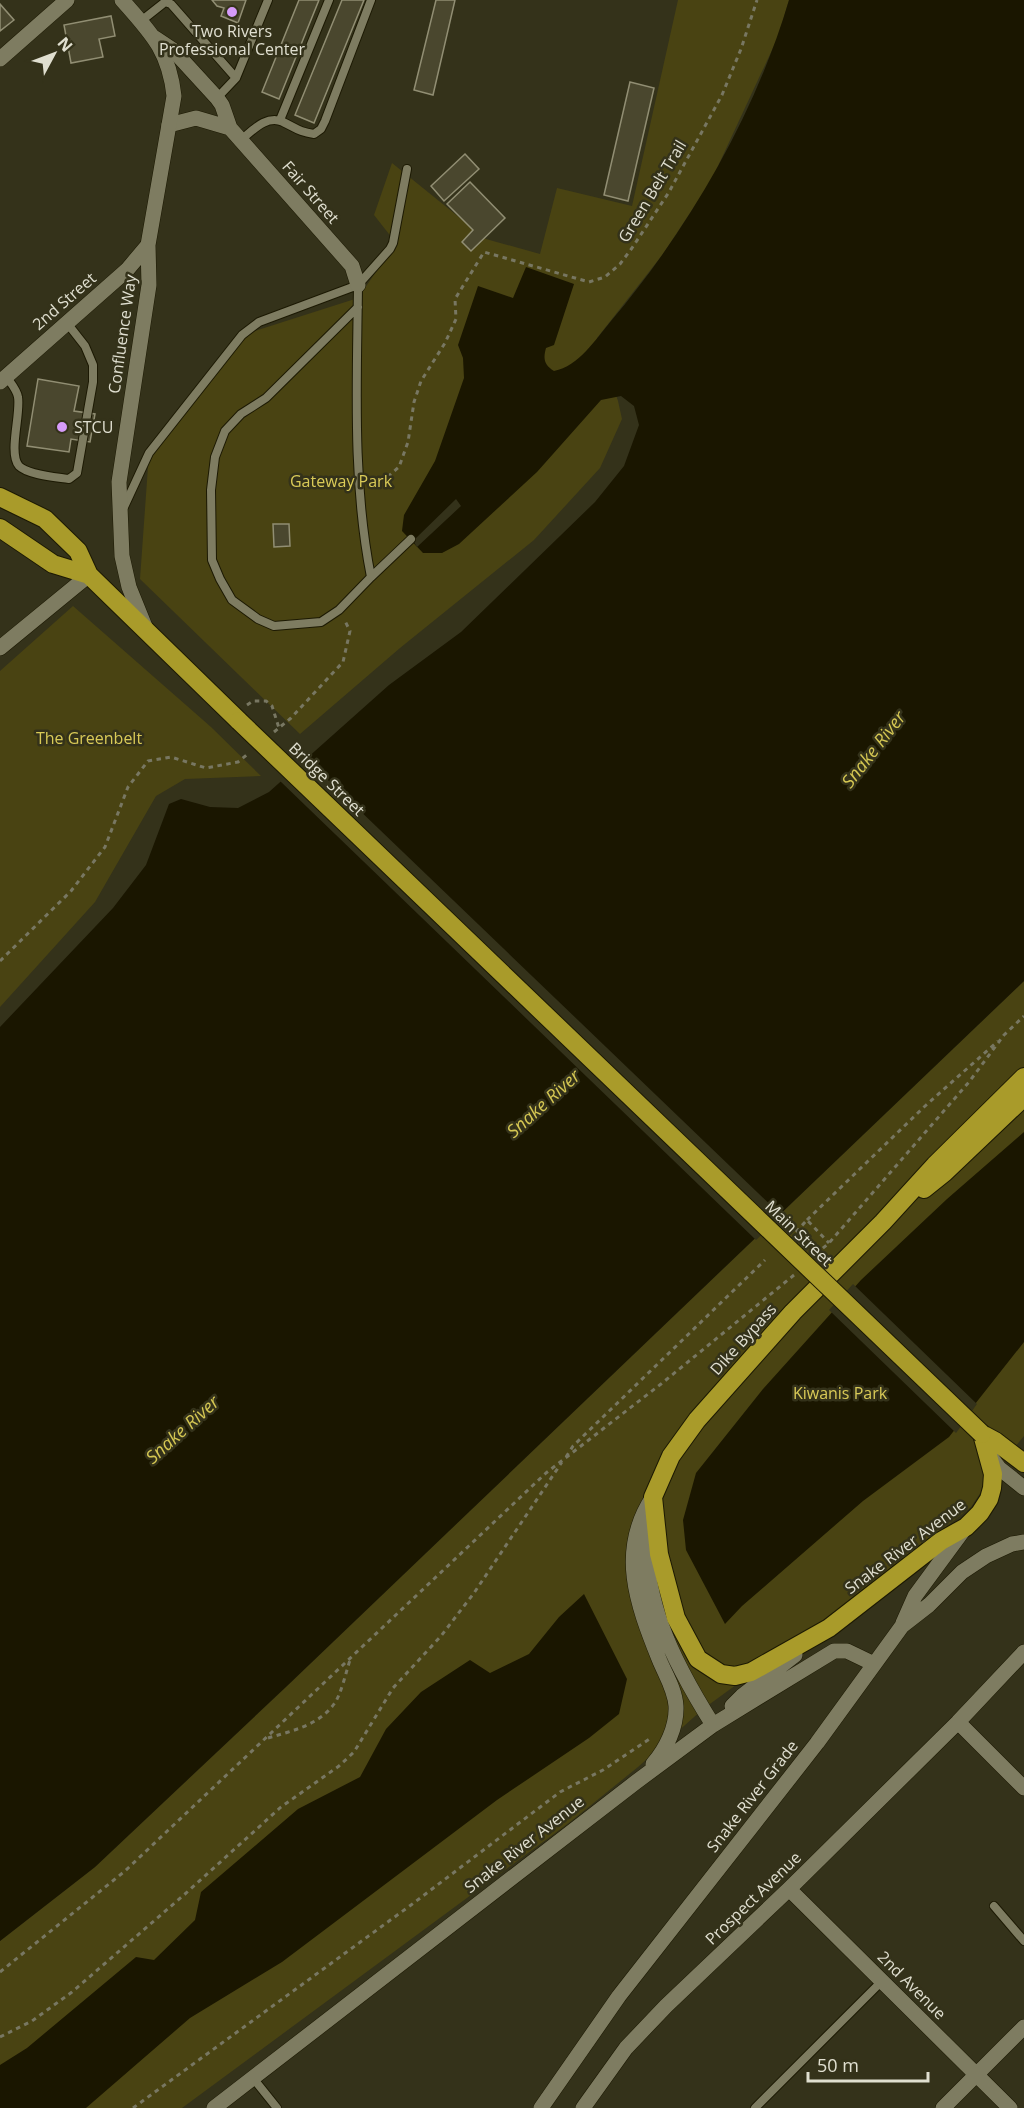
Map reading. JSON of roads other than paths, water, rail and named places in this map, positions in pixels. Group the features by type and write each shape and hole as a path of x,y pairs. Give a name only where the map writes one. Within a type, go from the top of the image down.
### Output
{"highway":[{"name":"Bridge Street","path":"0,497 45,519 78,551 89,575 147,632 243,713 538,1011"},
{"name":"Bridge Street","path":"0,528 52,564 89,575"},
{"name":"Main Street","path":"538,1011 984,1443"},
{"name":"Dike Bypass","path":"653,1497 671,1456 697,1420 793,1312 882,1222 934,1165 1024,1077"},
{"name":"Dike Bypass","path":"882,1222 944,1173 1024,1097"},
{"path":"944,1173 1024,1108"},
{"path":"984,1443 995,1442 1024,1463"},
{"name":"Snake River Avenue","path":"653,1497 658,1554 670,1599 689,1645 698,1659 707,1667 735,1676 751,1672 829,1628 941,1541 966,1527 980,1514 989,1499 993,1474 984,1443"}],"street":[{"path":"0,58 67,0"},
{"name":"Fair Street","path":"122,0 155,38 172,75"},
{"name":"Fair Street","path":"155,38 173,50 217,98 222,105 230,128 352,266 358,285"},
{"name":"Confluence Way","path":"147,632 129,587 122,556 119,482 149,285 148,245 174,96 172,75"},
{"path":"169,125 196,118 230,128"},
{"name":"2nd Street","path":"3,379 127,270 148,245"},
{"path":"0,648 89,575"},
{"name":"Main Street","path":"984,1443 999,1468 1024,1488"},
{"path":"653,1497 646,1537 650,1587 661,1622 679,1664 713,1725 742,1696 829,1628"},
{"path":"636,1782 656,1760 667,1743 676,1708 673,1689 640,1609 634,1577 633,1561 639,1521 653,1497"},
{"path":"902,1626 915,1596 966,1527"},
{"name":"Snake River Grade","path":"541,2108 619,1996 817,1743 902,1626 962,1572 986,1556 1012,1544 1024,1542"},
{"name":"Snake River Avenue","path":"214,2108 713,1725 834,1651 847,1651 874,1664"},
{"name":"Prospect Avenue","path":"583,2108 626,2048 666,2006 789,1889 958,1722 1024,1652"},
{"path":"958,1722 1024,1788"},
{"name":"2nd Avenue","path":"789,1889 1010,2108"},
{"path":"943,2108 1024,2027"}],"lane":[{"path":"217,98 236,78 268,0"},
{"path":"280,120 329,0"},
{"path":"241,140 261,124 271,120 280,120 298,132 314,134 321,129 371,0"},
{"path":"141,21 165,2 171,4 236,78"},
{"path":"119,518 149,453 242,335 270,317 358,285 393,243 407,169"},
{"path":"358,285 356,410 358,485 371,577"},
{"path":"358,307 266,398 241,414 225,431 215,457 211,490 212,560 219,579 231,600 258,619 274,626 321,622 339,610 411,539"},
{"path":"3,379 18,394 14,458 20,467 41,475 69,479 77,473 93,382 93,365 85,346 67,323"},
{"path":"994,1906 1024,1941"},
{"path":"755,2108 882,1981"},
{"path":"254,2078 277,2108"}],"water":[{"name":"Snake River","path":"789,0 1024,0 1024,981 95,1867 0,1941 0,1027 113,908 146,865 169,804 181,799 210,807 238,808 269,792 389,685 461,632 595,502 624,466 639,425 634,406 621,396 601,400 537,472 459,544 442,553 423,553 402,531 404,515 435,461 464,378 463,358 458,345 478,286 513,298 526,267 574,284 554,345 546,348 545,359 546,364 554,371 579,358 593,344 667,249 716,170 758,86"},
{"path":"1024,1132 1024,1342 949,1437 863,1501 742,1606 725,1624 686,1550 683,1520 696,1473 763,1389 861,1280 947,1199"},
{"path":"584,1594 627,1679 619,1714 589,1738 497,1800 282,1962 190,2018 86,2108 0,2108 0,2065 27,2048 136,1957 154,1960 195,1920 201,1892 298,1809 360,1777 386,1729 421,1692 470,1660 490,1673 529,1654 559,1617"}],"place":[{"name":"Two Rivers Professional Center","path":"232,12"},
{"name":"STCU","path":"62,427"}],"park label":[{"name":"Gateway Park","path":"341,481"},
{"name":"The Greenbelt","path":"89,738"},
{"name":"Kiwanis Park","path":"840,1393"}]}
